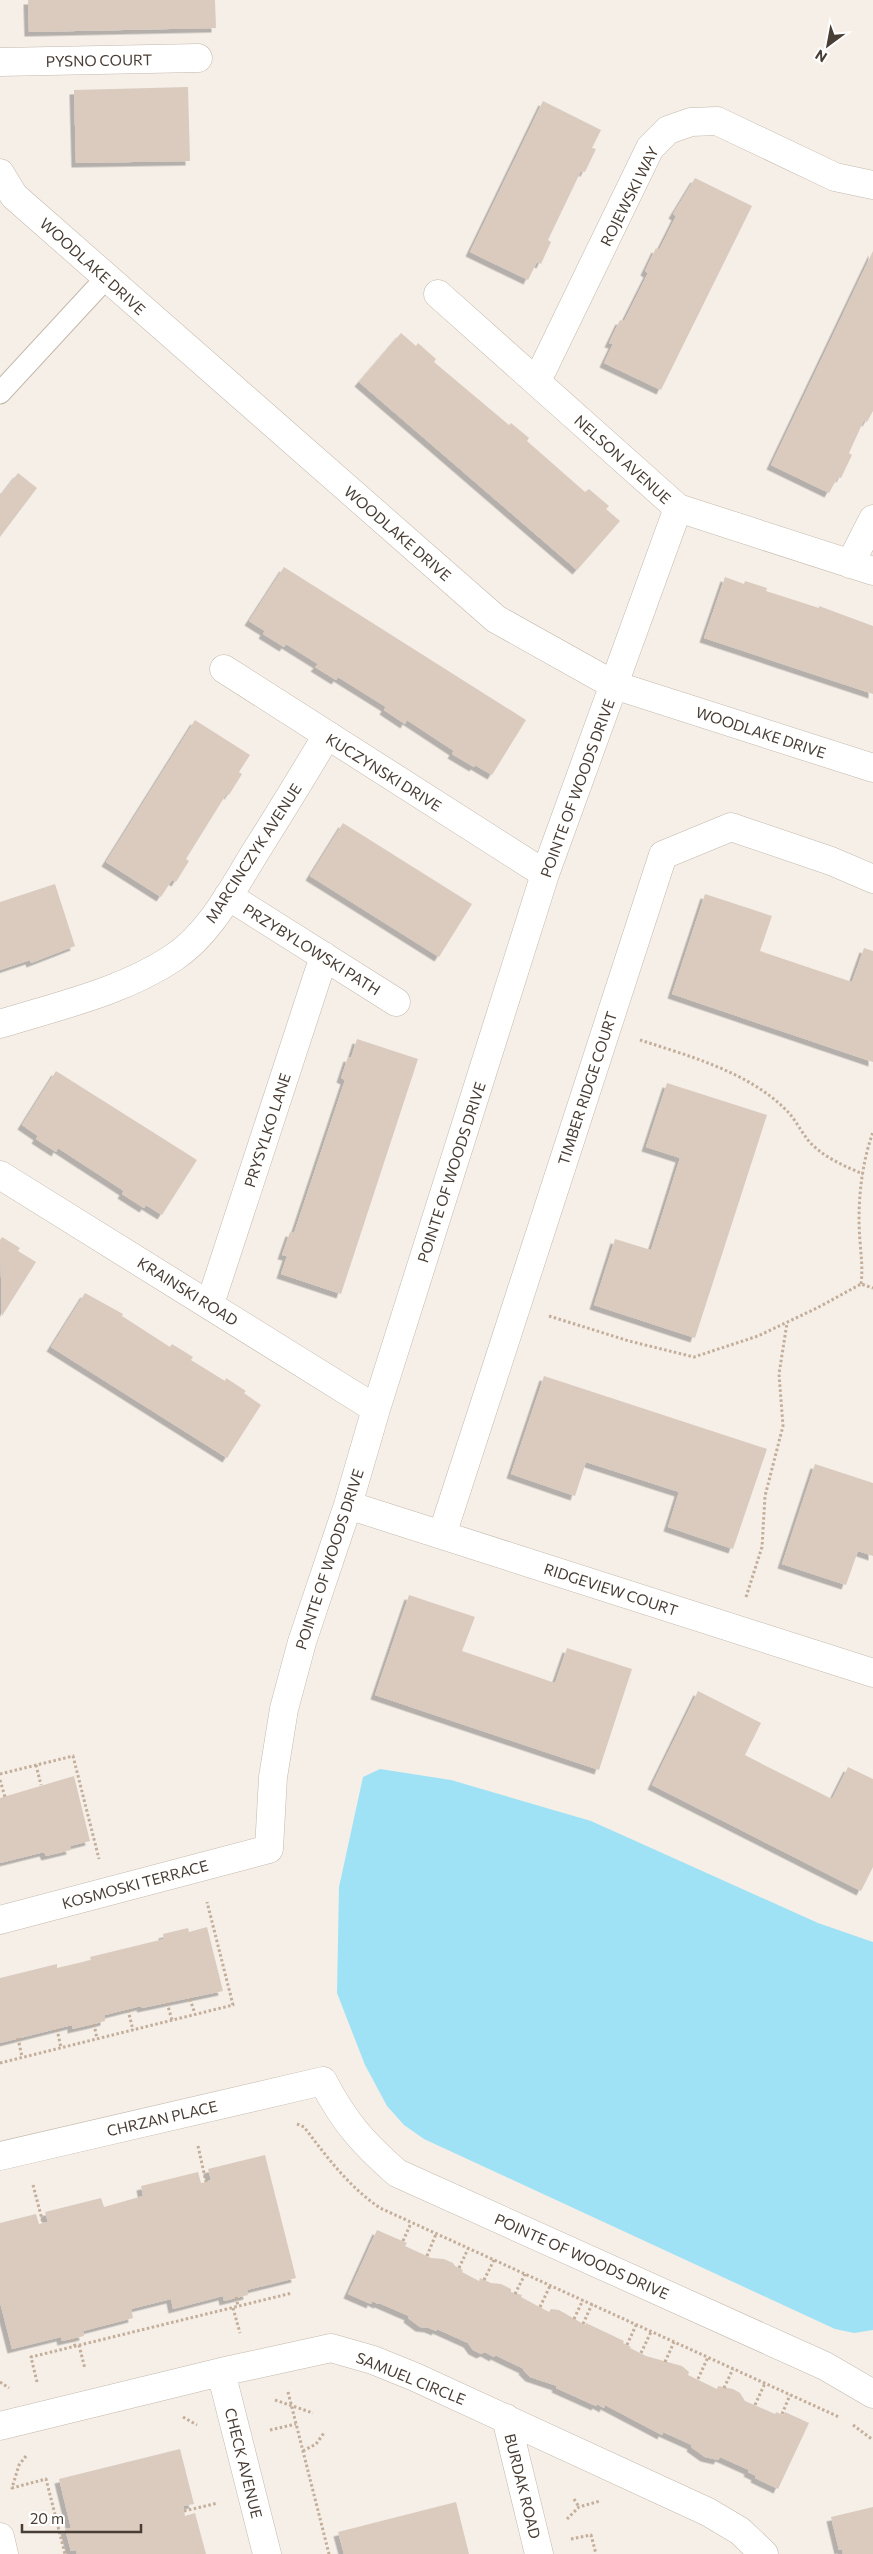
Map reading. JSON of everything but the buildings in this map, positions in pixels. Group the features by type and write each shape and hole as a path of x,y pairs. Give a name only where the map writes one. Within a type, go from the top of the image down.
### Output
{"street":[{"name":"PYSNO COURT","path":"0,62 198,58"},
{"name":"ROJEWSKI WAY","path":"537,381 650,148 668,130 691,122 717,121 835,177 873,185"},
{"name":"WOODLAKE DRIVE","path":"5,192 496,619 614,685 873,768"},
{"name":"NELSON AVENUE","path":"438,294 678,508 862,568"},
{"name":"POINTE OF WOODS DRIVE","path":"269,1848 273,1777 284,1708 302,1642 348,1505 376,1409 545,874 678,508"},
{"path":"862,568 873,519"},
{"name":"KUCZYNSKI DRIVE","path":"224,669 545,874"},
{"name":"MARCINCZYK AVENUE","path":"0,1024 96,994 148,973 175,957 200,934 228,896 328,735"},
{"name":"TIMBER RIDGE COURT","path":"442,1535 663,855 732,827 831,861 873,879"},
{"name":"PRZYBYLOWSKI PATH","path":"228,896 396,1002"},
{"name":"PRYSYLKO LANE","path":"210,1304 324,956"},
{"name":"KRAINSKI ROAD","path":"0,1174 376,1409"},
{"name":"RIDGEVIEW COURT","path":"348,1505 873,1673"},
{"name":"KOSMOSKI TERRACE","path":"0,1920 269,1848"},
{"name":"POINTE OF WOODS DRIVE","path":"324,2080 338,2110 364,2144 397,2173 826,2366 873,2394"},
{"name":"CHRZAN PLACE","path":"0,2156 324,2080"},
{"name":"SAMUEL CIRCLE","path":"0,2426 221,2372 330,2348 374,2360 506,2418 708,2512 740,2531 764,2554"},
{"name":"CHECK AVENUE","path":"221,2372 267,2554"},
{"name":"BURDAK ROAD","path":"506,2418 540,2554"},
{"path":"0,2537 4,2554"}],"lane":[{"path":"0,393 106,278"}],"path":[{"path":"606,1030 706,1063 756,1086 786,1109 810,1142 842,1165 863,1174"},
{"path":"861,1284 864,1267 860,1242 859,1209 863,1174 873,1132"},
{"path":"516,1306 629,1341 694,1357 742,1342 787,1323 861,1284 873,1288"},
{"path":"735,1628 762,1547 765,1496 783,1426 779,1374 787,1323"},
{"path":"0,1774 73,1756 101,1868"},
{"path":"36,1765 41,1785"},
{"path":"0,1780 5,1796"},
{"path":"0,2063 233,2005 206,1897"},
{"path":"190,1999 195,2014"},
{"path":"167,2002 172,2020"},
{"path":"128,2010 133,2030"},
{"path":"94,2024 97,2039"},
{"path":"57,2029 61,2048"},
{"path":"18,2038 22,2057"},
{"path":"290,2122 304,2127 336,2170 359,2193 380,2208 845,2420"},
{"path":"197,2138 206,2182"},
{"path":"32,2179 43,2223"},
{"path":"404,2241 411,2223"},
{"path":"427,2256 436,2234"},
{"path":"459,2268 468,2249"},
{"path":"484,2280 494,2260"},
{"path":"515,2294 525,2274"},
{"path":"540,2307 550,2286"},
{"path":"38,2388 31,2357 292,2293"},
{"path":"236,2297 238,2306"},
{"path":"574,2320 583,2300"},
{"path":"583,2324 592,2304"},
{"path":"233,2308 242,2340"},
{"path":"627,2345 636,2325"},
{"path":"640,2354 650,2332"},
{"path":"73,2339 88,2378"},
{"path":"665,2362 674,2342"},
{"path":"698,2379 708,2357"},
{"path":"724,2388 733,2369"},
{"path":"0,2382 11,2389"},
{"path":"755,2405 765,2383"},
{"path":"292,2387 288,2389 329,2554"},
{"path":"782,2414 790,2395"},
{"path":"274,2400 313,2413"},
{"path":"175,2416 182,2417 201,2428"},
{"path":"265,2431 296,2424"},
{"path":"852,2424 873,2440"},
{"path":"303,2451 316,2444 324,2433"},
{"path":"32,2452 20,2465 12,2488 46,2479 65,2554"},
{"path":"574,2499 579,2507"},
{"path":"184,2511 227,2500"},
{"path":"565,2524 579,2507 600,2501 609,2503"},
{"path":"564,2539 591,2535 596,2554"},
{"path":"62,2541 68,2540"}],"water":[{"path":"380,1769 451,1780 591,1821 818,1923 873,1942 873,2330 854,2333 835,2329 424,2139 404,2125 387,2106 365,2065 337,1993 339,1887 363,1777"}]}
